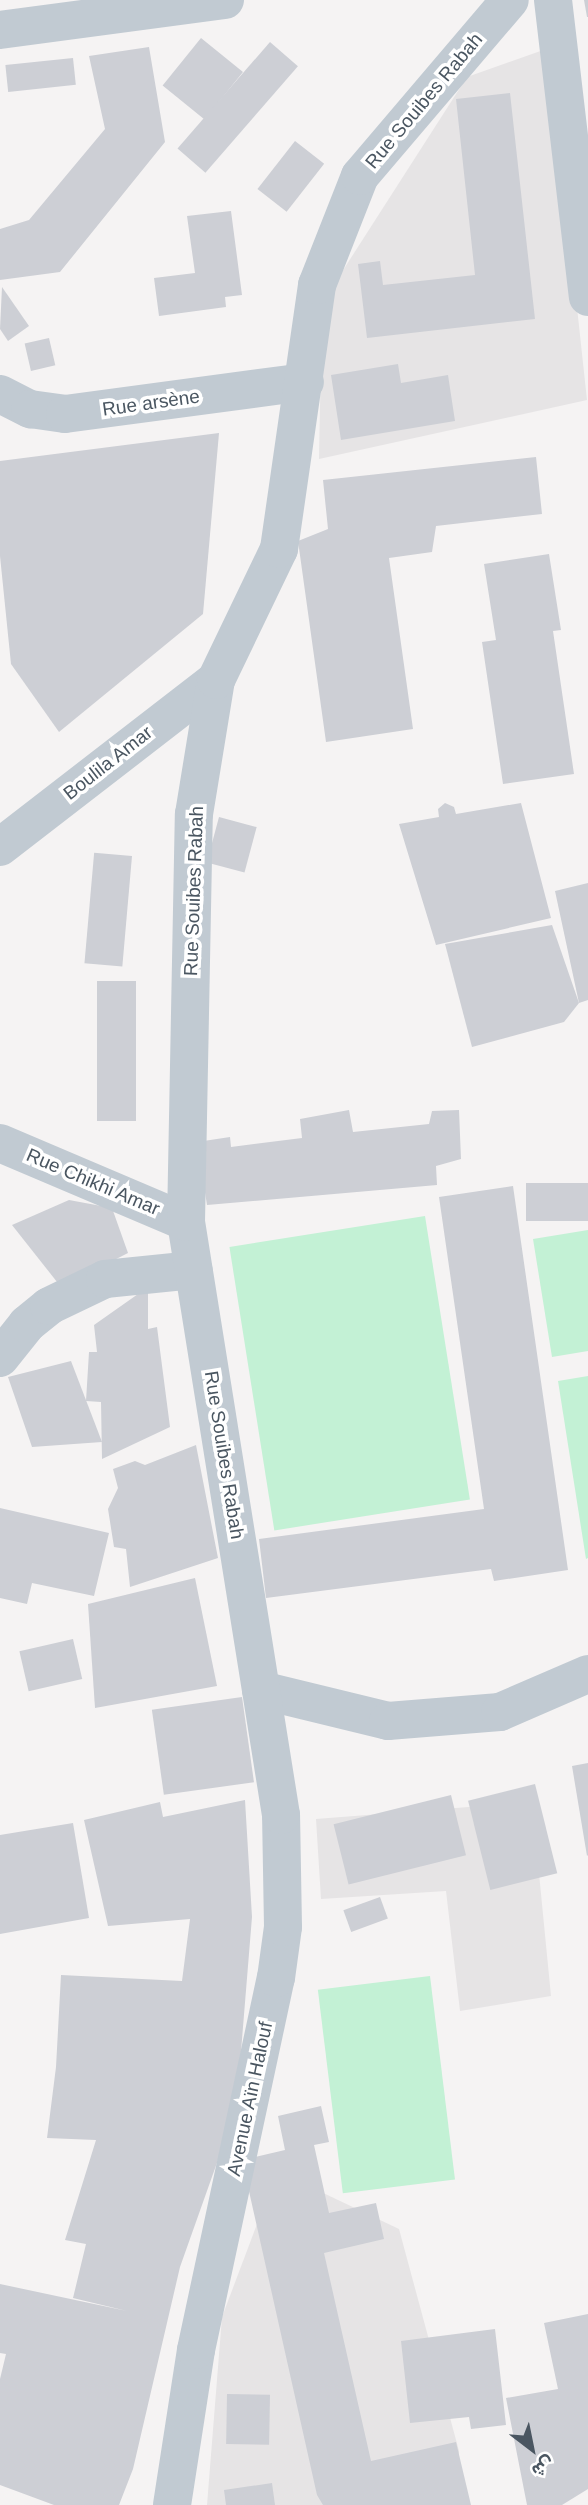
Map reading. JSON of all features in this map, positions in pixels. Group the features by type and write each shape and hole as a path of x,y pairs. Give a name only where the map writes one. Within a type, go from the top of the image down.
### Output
{"street":[{"path":"0,30 225,0"},
{"name":"Rue Souibes Rabah","path":"261,1690 186,1222 194,814 216,680 279,549 317,285 360,176 510,0"},
{"path":"553,0 588,297"},
{"name":"Rue arsène","path":"0,394 30,410 65,414 304,382"},
{"name":"Boulila Amar","path":"0,847 216,680"},
{"name":"Rue Chikhi Amar","path":"0,1143 186,1222"},
{"path":"0,1358 27,1324 49,1307 105,1279 194,1270"},
{"path":"261,1690 388,1721 500,1712 588,1674"},
{"name":"Avenue Aïn Halouf","path":"172,2505 196,2350 276,1978 283,1927 281,1815 261,1690"}],"shaded area":[{"path":"549,48 587,400 319,459 322,303 467,77"},
{"path":"532,1802 551,1996 460,2011 446,1891 321,1899 316,1819"},
{"path":"277,2171 399,2229 459,2451 458,2505 207,2505 222,2317"}],"green space":[{"path":"425,1216 470,1499 274,1530 229,1247"},
{"path":"588,1230 588,1351 552,1357 533,1239"},
{"path":"588,1376 588,1558 586,1559 558,1381"},
{"path":"430,1976 455,2179 343,2193 318,1990"}],"building":[{"path":"584,0 588,0 588,17 587,17"},
{"path":"201,38 243,72 205,119 163,85"},
{"path":"270,42 298,66 205,173 177,148"},
{"path":"149,47 165,142 60,272 0,280 0,229 29,220 105,129 89,56"},
{"path":"73,58 76,85 8,92 5,65"},
{"path":"510,93 535,319 367,338 358,264 380,261 383,285 475,275 456,99"},
{"path":"295,141 324,164 287,212 257,189"},
{"path":"231,211 242,295 225,297 226,307 159,316 154,278 195,273 187,216"},
{"path":"2,287 29,326 8,341 0,329"},
{"path":"49,338 55,365 31,371 25,344"},
{"path":"398,364 401,383 448,375 455,421 341,440 331,375"},
{"path":"219,433 203,614 59,732 11,664 0,556 0,461"},
{"path":"536,457 542,514 436,526 432,552 389,558 413,729 326,742 298,541 328,529 323,480"},
{"path":"549,554 561,630 553,631 574,774 503,784 482,642 496,640 484,564"},
{"path":"445,803 454,807 456,814 521,803 551,918 436,945 399,824 439,817 438,809"},
{"path":"219,817 257,827 245,872 207,862"},
{"path":"94,853 132,856 122,967 84,963"},
{"path":"588,883 588,1000 579,1003 555,891"},
{"path":"552,925 579,1003 564,1022 472,1047 445,944"},
{"path":"97,981 136,981 136,1121 97,1121"},
{"path":"349,1110 353,1132 429,1124 432,1111 459,1110 461,1159 436,1166 437,1185 207,1205 197,1142 230,1137 231,1147 302,1138 300,1119"},
{"path":"526,1183 588,1183 588,1221 526,1221"},
{"path":"513,1186 568,1570 494,1581 491,1569 266,1598 259,1539 484,1509 439,1197"},
{"path":"69,1200 112,1208 128,1253 61,1287 12,1225"},
{"path":"148,1287 148,1329 157,1327 170,1427 102,1459 101,1402 86,1401 89,1352 97,1352 94,1325"},
{"path":"71,1361 102,1442 32,1447 8,1377"},
{"path":"196,1445 218,1558 130,1587 126,1549 114,1547 108,1509 118,1488 113,1469 135,1461 145,1465"},
{"path":"0,1508 109,1533 94,1596 32,1583 27,1604 0,1598"},
{"path":"195,1578 217,1686 95,1708 88,1604"},
{"path":"73,1639 82,1679 29,1691 19,1651"},
{"path":"242,1697 254,1782 164,1795 152,1710"},
{"path":"588,1763 588,1855 587,1856 572,1766"},
{"path":"535,1784 557,1873 490,1890 468,1801"},
{"path":"451,1795 466,1855 349,1884 334,1824"},
{"path":"245,1800 252,1917 239,2076 224,2143 180,2267 133,2469 119,2505 54,2505 0,2485 0,2379 6,2354 0,2353 0,2284 127,2311 73,2298 86,2244 65,2240 96,2140 47,2138 56,2067 61,1975 182,1981 190,1919 108,1926 84,1820 160,1802 163,1817"},
{"path":"73,1823 89,1918 0,1934 0,1835"},
{"path":"380,1897 388,1919 351,1932 343,1910"},
{"path":"321,2106 329,2142 314,2145 329,2213 376,2203 384,2239 324,2253 371,2461 456,2442 471,2505 323,2505 317,2495 242,2160 285,2150 278,2116"},
{"path":"588,2314 588,2489 562,2505 527,2505 506,2398 558,2389 544,2323"},
{"path":"495,2329 506,2425 471,2429 469,2417 410,2423 401,2341"},
{"path":"227,2394 270,2395 269,2445 226,2444"},
{"path":"272,2483 275,2505 226,2505 224,2490"}]}
